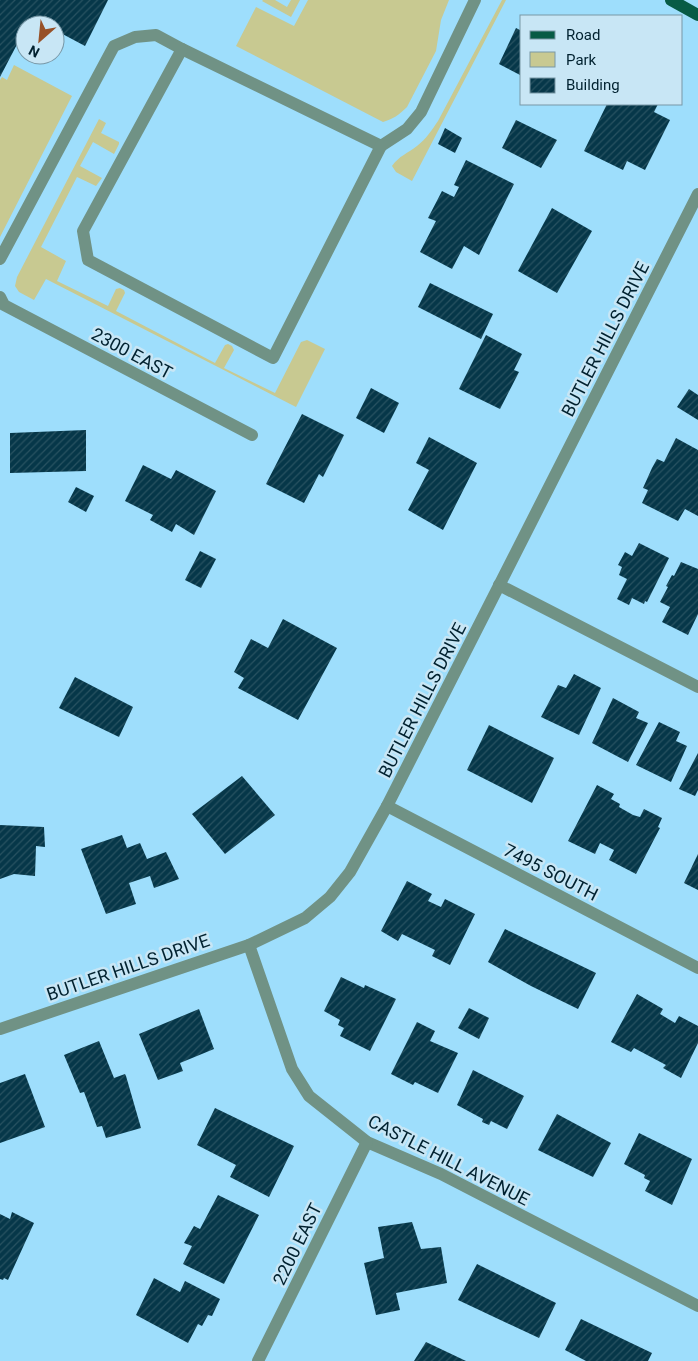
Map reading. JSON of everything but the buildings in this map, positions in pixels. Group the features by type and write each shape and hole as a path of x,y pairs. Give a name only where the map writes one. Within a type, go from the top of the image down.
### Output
{"main road":[{"path":"671,0 698,15"}],"street":[{"path":"182,49 83,231 88,260 273,358 381,146 407,129 422,112 475,0"},
{"path":"0,259 114,46 136,37 156,36 381,146"},
{"name":"BUTLER HILLS DRIVE","path":"0,1029 249,945 305,918 330,897 350,872 387,806 698,194"},
{"name":"2300 EAST","path":"1,304 252,435"},
{"path":"499,585 698,687"},
{"name":"7495 SOUTH","path":"387,806 698,968"},
{"name":"CASTLE HILL AVENUE","path":"249,945 292,1069 309,1096 367,1142 441,1174 698,1306"},
{"name":"2200 EAST","path":"258,1361 367,1142"}],"green space":[{"path":"263,0 275,0 287,7 291,0 300,0 291,17"},
{"path":"308,0 449,0 441,20 436,51 407,107 393,118 383,122 236,46 256,7 294,26"},
{"path":"502,0 506,0 412,181 396,172 392,166 417,146 438,121"},
{"path":"14,65 72,96 0,237 0,80 2,77 7,80"},
{"path":"99,119 106,123 101,133 119,142 119,144 114,154 93,142 80,166 102,178 96,186 77,177 41,247 66,261 57,281 108,306 116,289 124,290 125,293 116,311 215,363 225,345 232,346 234,350 224,368 275,393 301,342 307,340 325,349 296,407 46,279 34,300 19,292 15,286 17,277"}]}
